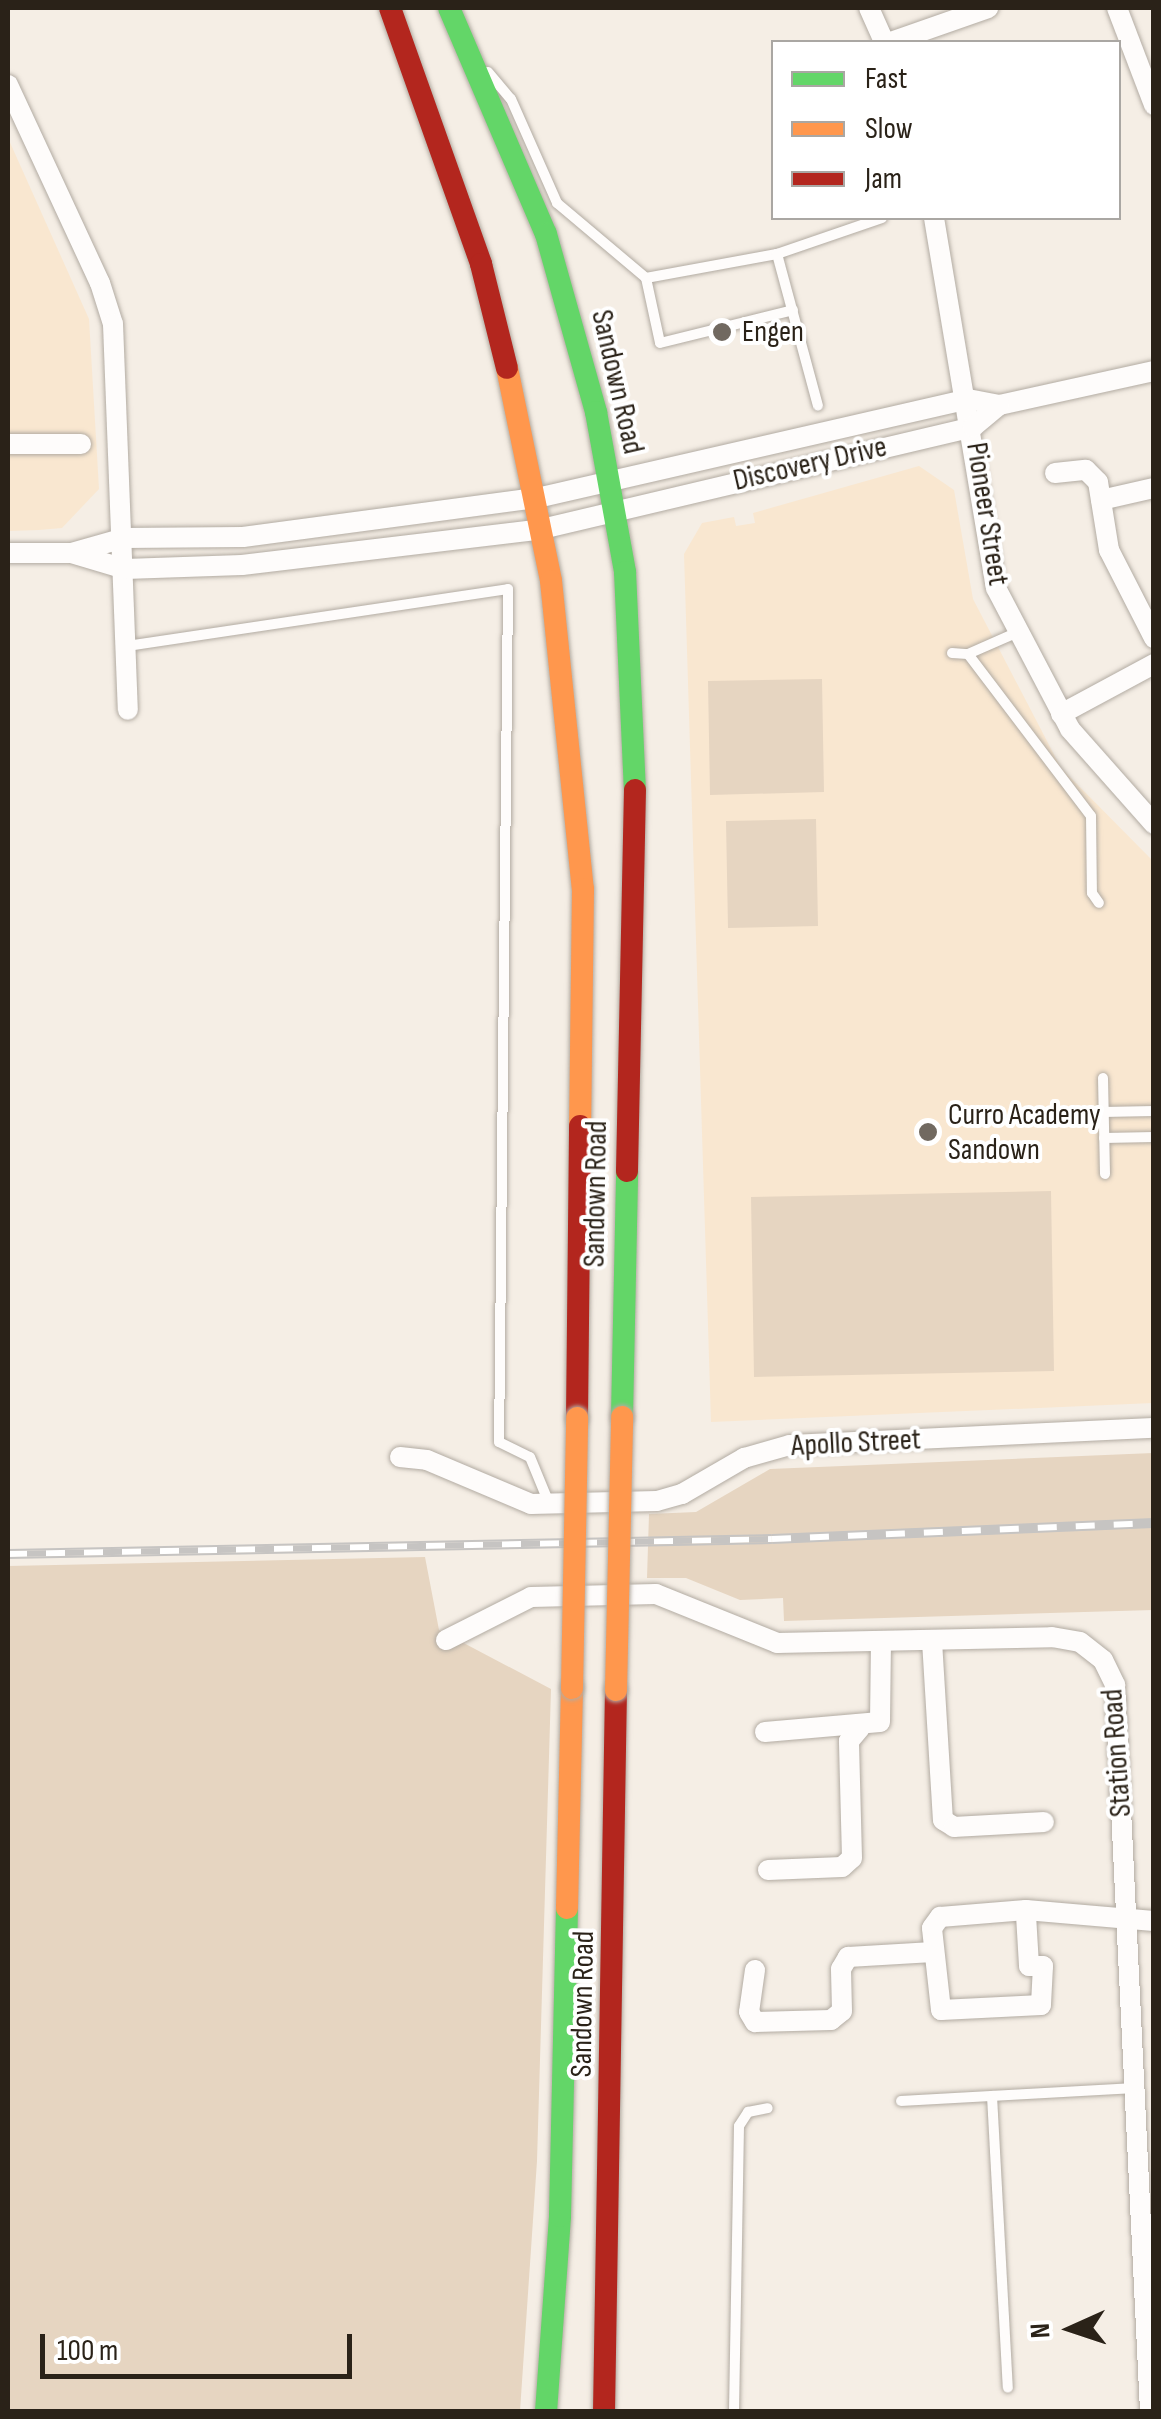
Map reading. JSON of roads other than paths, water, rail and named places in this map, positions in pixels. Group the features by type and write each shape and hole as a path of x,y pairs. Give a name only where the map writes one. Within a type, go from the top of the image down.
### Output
{"main road":[{"name":"Sandown Road","path":"390,8 480,264 537,498 570,720 582,889 577,1418 560,2216 546,2412"},
{"name":"Sandown Road","path":"449,8 546,234 609,481 636,752 604,2412"}],"street":[{"path":"869,8 887,40"},
{"path":"894,40 988,8"},
{"path":"1117,8 1154,105"},
{"path":"8,84 100,282 113,324 128,710"},
{"name":"Pioneer Street","path":"934,220 973,427 994,577 1061,714 1093,763 1154,824"},
{"name":"Discovery Drive","path":"71,553 124,538 242,537 537,498 968,399 998,405 1154,371"},
{"name":"Discovery Drive","path":"71,553 125,569 257,564 542,529 973,427 998,405"},
{"path":"8,444 81,444"},
{"path":"1055,473 1092,474 1110,550 1154,638"},
{"path":"1100,500 1154,488"},
{"path":"8,553 71,553"},
{"path":"1061,714 1154,664"},
{"name":"Apollo Street","path":"400,1457 446,1467 504,1496 549,1503 657,1501 682,1494 744,1458 790,1445 1154,1428"},
{"name":"Station Road","path":"446,1640 531,1597 656,1594 778,1642 1068,1638 1103,1660 1115,1685 1149,2260 1150,2412"},
{"path":"932,1641 943,1820 954,1827 1044,1822"},
{"path":"765,1732 877,1725 884,1714 881,1643"},
{"path":"768,1870 850,1862 848,1741 860,1728"},
{"path":"1026,1915 1029,1966 1043,1966 1045,1996 1033,2009 944,2012 936,2002 933,1952 933,1924 944,1915 1026,1915 1128,1916 1154,1920"},
{"path":"754,1970 754,2022 831,2020 842,2011 841,1969 848,1957 933,1952"}],"lane":[{"path":"470,52 511,99 557,203 646,278 660,343 793,310"},
{"path":"646,278 777,254 876,220"},
{"path":"777,254 818,406"},
{"path":"126,646 508,589 499,1442 530,1457 549,1503"},
{"path":"952,654 968,654 1018,632"},
{"path":"968,654 1091,816 1092,893 1099,902"},
{"path":"1103,1078 1104,1174"},
{"path":"1103,1112 1154,1111"},
{"path":"1104,1138 1154,1137"},
{"path":"901,2101 1136,2088"},
{"path":"992,2096 1008,2388"},
{"path":"734,2412 739,2126 748,2112 768,2108"}],"railway":[{"path":"8,1554 772,1539 1154,1523"}],"place":[{"name":"Engen","path":"722,332"},
{"name":"Curro Academy Sandown","path":"928,1132"}]}
